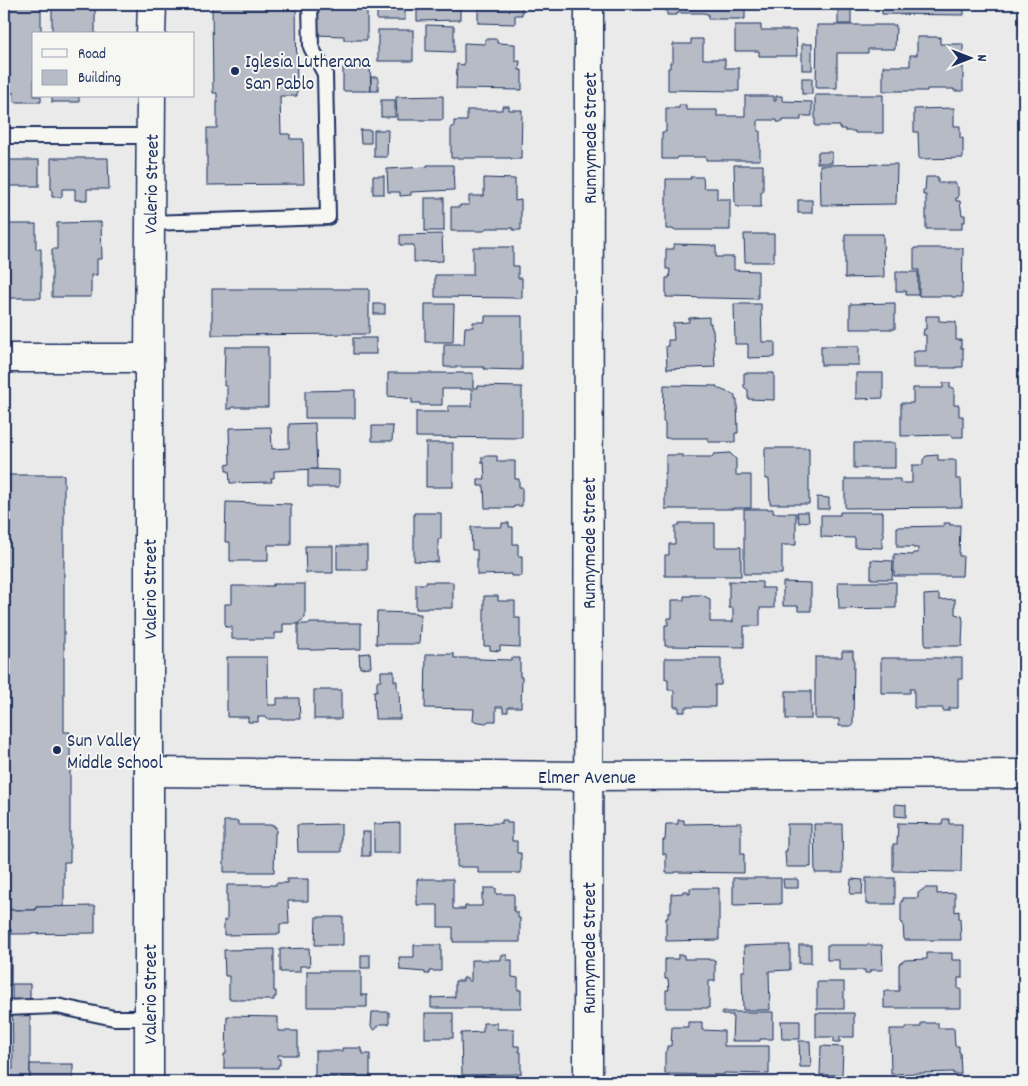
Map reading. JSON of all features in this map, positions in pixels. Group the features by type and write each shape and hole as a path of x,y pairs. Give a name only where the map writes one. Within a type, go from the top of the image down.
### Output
{"street":[{"path":"152,4 152,32"},
{"name":"Runnymede Street","path":"588,1082 589,4"},
{"name":"Valerio Street","path":"149,1082 151,98"},
{"path":"4,358 149,358"},
{"name":"Elmer Avenue","path":"149,772 588,776 1024,774"}],"lane":[{"path":"150,223 328,218 326,74 311,47 310,4"},
{"path":"4,136 151,136"},
{"path":"4,1008 57,1006 114,1018 149,1018"}],"building":[{"path":"4,4 41,4 41,32 32,32 32,98 41,98 41,102 14,102 14,93 4,93"},
{"path":"52,4 95,4 95,32 52,32"},
{"path":"212,4 296,4 297,96 280,96 281,134 290,134 290,139 303,139 304,184 207,185 207,128 217,128 217,93 213,93"},
{"path":"317,4 367,5 367,40 344,40 344,36 317,35"},
{"path":"377,4 405,4 405,20 377,20"},
{"path":"417,4 460,4 460,20 417,21"},
{"path":"478,4 522,4 522,15 515,15 515,24 478,23"},
{"path":"665,4 745,4 745,19 708,19 708,14 703,13 667,15"},
{"path":"882,4 964,4 964,15 882,14"},
{"path":"838,10 851,10 851,24 838,24"},
{"path":"426,25 454,26 454,52 426,51"},
{"path":"735,25 761,25 761,30 796,30 797,56 759,56 759,51 735,51"},
{"path":"817,25 896,25 895,49 868,49 868,53 837,53 837,88 816,88"},
{"path":"378,30 413,30 413,61 378,61"},
{"path":"917,37 940,37 940,44 963,44 963,91 927,89 927,91 883,91 883,66 910,66 910,55 917,55"},
{"path":"485,39 497,39 497,43 515,44 515,61 520,61 519,70 522,70 522,90 456,89 457,64 464,65 464,43 485,44"},
{"path":"691,39 703,39 703,59 725,59 725,68 739,68 739,91 668,90 668,68 670,68 670,62 673,62 673,44 691,44"},
{"path":"802,44 812,44 812,70 802,70"},
{"path":"343,67 370,67 371,91 343,91"},
{"path":"371,77 378,77 378,91 371,91"},
{"path":"802,78 812,78 812,94 802,94"},
{"path":"815,95 883,95 883,133 855,133 855,131 840,129 840,126 815,126"},
{"path":"443,96 443,120 397,120 396,97"},
{"path":"745,96 774,96 774,101 776,101 776,96 782,96 782,101 812,102 812,116 801,116 801,120 783,120 783,122 777,122 777,120 758,120 760,160 706,160 706,157 662,159 662,132 666,132 666,108 679,108 679,105 686,105 686,110 717,110 717,116 745,116"},
{"path":"52,98 79,98 79,102 52,102"},
{"path":"381,100 395,100 395,117 381,117"},
{"path":"502,106 509,106 509,110 522,110 521,159 451,158 451,127 454,127 454,121 467,121 467,110 502,110"},
{"path":"954,108 954,126 960,126 960,138 963,138 963,158 919,159 918,132 914,132 914,109"},
{"path":"360,130 371,130 371,143 361,143"},
{"path":"374,130 388,130 387,157 374,157"},
{"path":"818,152 832,152 832,163 817,163"},
{"path":"51,158 108,158 109,189 87,189 87,200 75,200 75,189 62,189 62,197 52,197"},
{"path":"4,160 39,160 39,186 4,186"},
{"path":"897,164 896,204 821,205 820,165"},
{"path":"427,165 453,165 454,190 411,192 411,195 400,196 400,192 388,192 387,169 427,167"},
{"path":"734,165 763,165 761,207 737,207 735,203"},
{"path":"373,176 384,176 384,194 373,194"},
{"path":"690,177 703,177 704,188 717,188 717,199 730,199 730,230 666,229 666,179 691,179"},
{"path":"926,177 938,177 938,183 956,183 958,198 956,198 956,201 960,201 962,215 965,215 962,229 926,229 926,195 923,195 923,190 925,190"},
{"path":"484,178 515,179 515,201 521,200 521,230 513,230 513,228 486,228 484,231 451,231 451,207 469,205 469,196 484,196"},
{"path":"425,198 444,198 444,231 425,231"},
{"path":"798,200 812,200 812,213 798,213"},
{"path":"101,222 102,259 97,259 97,275 91,275 91,297 52,297 52,249 57,249 57,223"},
{"path":"4,224 36,224 36,249 41,249 41,298 4,298"},
{"path":"442,234 443,261 414,262 414,245 400,245 400,235"},
{"path":"744,234 774,234 773,262 745,262"},
{"path":"845,234 883,234 884,277 845,278"},
{"path":"674,244 716,246 716,257 734,257 734,270 758,271 758,299 666,297 666,278 669,278 670,269 666,269 666,249 674,249"},
{"path":"473,247 513,247 513,266 518,266 518,278 522,278 522,298 435,297 435,275 473,275"},
{"path":"914,248 963,248 962,297 919,296 919,270 914,270"},
{"path":"896,272 918,272 918,295 906,295 906,291 896,291"},
{"path":"212,289 369,289 369,334 212,335"},
{"path":"895,303 895,329 850,329 850,304"},
{"path":"374,304 385,304 385,314 374,314"},
{"path":"425,304 454,304 453,342 425,342"},
{"path":"734,304 761,304 762,342 775,342 775,357 748,358 748,344 735,344"},
{"path":"485,316 522,316 522,370 484,369 484,367 444,367 444,344 464,344 465,327 473,327 473,322 485,322"},
{"path":"926,316 939,316 939,321 956,322 956,340 961,340 961,348 963,348 963,367 913,368 913,352 926,351 926,335 923,335 924,329 926,329"},
{"path":"709,317 709,323 711,323 713,330 715,367 667,369 666,346 668,346 668,340 674,340 673,323 689,322 689,318"},
{"path":"353,338 376,338 376,354 353,354"},
{"path":"821,346 859,346 859,365 821,365"},
{"path":"225,347 268,347 268,407 232,407 232,409 227,409 227,386 224,386"},
{"path":"388,373 473,373 473,388 477,388 477,386 522,387 522,438 416,437 416,412 448,412 448,406 472,406 472,389 442,389 442,405 420,405 420,403 412,403 412,399 388,396"},
{"path":"744,373 774,373 774,400 748,399 748,390 744,387"},
{"path":"856,373 883,373 883,398 856,399"},
{"path":"943,383 950,383 950,388 954,388 954,405 959,405 959,416 963,416 963,437 952,437 952,435 901,436 901,403 913,403 913,388 943,388"},
{"path":"664,385 717,386 717,388 735,395 735,400 737,400 738,433 735,433 735,442 708,442 708,438 665,438 665,422 663,422"},
{"path":"355,390 355,418 305,418 305,391"},
{"path":"315,423 317,469 274,471 274,478 271,478 272,482 230,483 229,471 226,471 226,465 230,464 229,428 271,427 272,449 289,448 289,424"},
{"path":"372,426 393,426 392,441 372,441"},
{"path":"426,443 453,443 453,487 426,487"},
{"path":"854,443 895,443 895,468 854,468"},
{"path":"765,448 809,448 809,504 770,504 769,479 765,479"},
{"path":"730,453 736,459 736,475 751,475 751,508 665,509 666,455 712,457 714,454"},
{"path":"938,455 938,460 956,460 956,479 961,479 962,507 845,508 845,479 900,479 900,483 912,483 912,465 923,465 923,460 926,456"},
{"path":"497,456 497,461 515,461 515,479 519,479 519,487 522,487 522,506 514,506 514,508 485,508 484,486 478,486 478,479 485,479 482,457"},
{"path":"308,469 339,470 339,487 308,487"},
{"path":"4,475 64,475 64,732 70,732 70,862 64,862 64,907 36,907 36,910 4,910"},
{"path":"817,497 829,498 829,509 817,509"},
{"path":"226,502 291,504 291,545 268,545 268,561 230,561 230,542 225,542"},
{"path":"744,509 773,509 773,513 796,513 796,545 782,545 782,574 744,574"},
{"path":"797,512 808,512 809,521 799,523"},
{"path":"840,512 883,512 882,548 855,547 855,538 821,537 821,515 840,515"},
{"path":"414,513 441,513 441,539 438,539 438,562 414,561"},
{"path":"502,523 509,523 509,527 513,527 513,544 518,544 518,556 522,556 522,576 511,576 511,574 477,575 477,550 472,550 471,527 502,527"},
{"path":"679,523 715,523 715,547 741,547 741,576 665,576 665,555 669,555 669,544 675,544 675,526 679,526"},
{"path":"944,523 960,525 959,556 963,556 962,576 894,576 894,554 913,555 913,553 918,553 918,548 897,547 897,527 944,526"},
{"path":"305,546 333,546 333,573 306,573"},
{"path":"337,546 367,546 367,570 337,570"},
{"path":"871,560 893,561 892,579 871,579"},
{"path":"729,581 762,582 762,588 774,588 774,608 760,608 760,626 744,626 744,647 665,646 665,625 668,625 668,618 672,618 672,600 684,600 684,596 702,595 710,599 710,622 733,622 733,608 729,608"},
{"path":"426,582 453,582 453,608 416,609 416,584 426,584"},
{"path":"783,582 811,583 811,611 798,611 798,606 783,606"},
{"path":"838,582 896,582 896,608 839,609"},
{"path":"273,584 305,584 305,618 297,624 283,624 283,633 275,633 275,639 232,639 232,627 225,627 225,604 232,604 232,586 273,586"},
{"path":"939,594 939,600 955,599 955,614 962,616 963,621 962,646 925,646 924,595"},
{"path":"484,596 498,596 498,601 515,601 515,618 520,618 520,647 500,646 500,651 490,650 490,646 484,646"},
{"path":"377,612 421,614 419,644 376,644"},
{"path":"361,623 361,649 298,649 298,624"},
{"path":"842,651 853,651 853,726 839,726 839,719 815,719 815,657 842,657"},
{"path":"370,653 371,667 360,668 359,654"},
{"path":"426,654 454,654 454,658 511,660 511,658 520,658 520,677 522,677 521,707 508,707 508,712 503,712 503,707 496,707 496,721 486,723 473,721 474,709 425,708"},
{"path":"227,657 267,657 268,705 277,705 277,698 299,698 300,719 266,719 266,717 258,717 258,722 248,722 248,717 227,717"},
{"path":"665,658 721,658 721,685 715,685 715,707 685,707 685,712 679,712 679,707 674,707 674,690 668,690 668,679 665,679"},
{"path":"881,658 962,658 962,679 958,679 958,708 949,708 949,711 943,711 943,708 914,708 914,689 910,689 910,693 881,693"},
{"path":"381,671 394,671 394,681 397,681 397,691 399,691 400,719 375,719 374,691 377,691 377,681 381,681"},
{"path":"314,690 341,690 341,719 314,719"},
{"path":"786,691 811,691 811,719 786,719"},
{"path":"895,804 906,805 906,817 895,816"},
{"path":"943,819 949,819 949,824 962,824 961,872 893,871 893,844 897,844 898,823 942,824"},
{"path":"502,820 512,823 512,841 517,841 517,853 521,853 521,873 478,873 478,867 457,867 457,824 502,823"},
{"path":"678,820 684,820 684,824 741,823 741,854 744,854 744,873 666,873 666,854 663,854 663,840 665,840 666,824 678,824"},
{"path":"224,821 238,821 238,825 274,825 276,827 274,872 224,872"},
{"path":"400,823 400,853 374,853 374,824"},
{"path":"341,824 341,852 298,852 297,825"},
{"path":"787,824 811,824 811,867 786,867"},
{"path":"814,824 842,824 843,873 815,873"},
{"path":"362,832 370,832 370,856 362,856"},
{"path":"733,878 781,878 781,904 733,905"},
{"path":"866,878 895,878 895,904 866,904"},
{"path":"287,879 308,879 308,901 288,901 289,924 280,924 280,934 224,935 224,920 227,920 227,885 276,885 276,883 287,883"},
{"path":"417,879 453,879 453,909 465,909 465,906 482,906 484,888 496,888 496,894 514,894 514,912 518,912 518,918 520,918 520,942 453,942 453,927 438,927 438,905 417,905"},
{"path":"783,879 798,879 798,888 784,888"},
{"path":"851,879 863,880 862,894 850,894"},
{"path":"690,888 719,888 719,940 666,941 666,918 668,918 668,912 671,912 671,894 688,891 688,894 690,894"},
{"path":"925,888 937,888 937,894 955,893 955,912 959,911 961,940 904,940 903,923 901,923 901,901 903,901 903,898 918,898 918,893"},
{"path":"95,906 95,933 11,934 11,930 4,930 4,910 36,910 36,907"},
{"path":"316,917 343,917 343,945 315,945"},
{"path":"4,930 11,930 11,985 4,985"},
{"path":"414,945 441,945 441,971 429,971 429,974 425,974 425,972 400,970 399,957 414,957"},
{"path":"790,945 790,970 769,971 770,1010 743,1010 742,971 745,971 744,946"},
{"path":"799,945 811,945 811,963 799,963"},
{"path":"827,945 882,945 883,970 870,970 870,973 865,973 865,970 839,970 839,960 827,960"},
{"path":"309,948 310,966 300,966 300,972 280,972 280,949"},
{"path":"274,949 274,991 276,991 276,997 274,997 274,1000 229,999 229,976 225,976 224,950"},
{"path":"927,953 952,953 952,960 962,960 962,978 958,978 958,989 961,989 961,1008 884,1008 884,991 899,991 899,964 905,960 927,959"},
{"path":"361,955 370,955 370,968 361,968"},
{"path":"501,955 507,955 507,960 512,960 512,977 518,978 518,990 521,990 521,1008 431,1008 431,998 455,997 455,981 463,981 463,978 468,978 468,981 471,981 471,960 501,960"},
{"path":"678,955 684,955 684,959 715,960 715,981 709,981 709,1008 666,1008 666,990 669,990 668,979 665,979 665,959 678,959"},
{"path":"307,971 361,971 361,995 367,995 367,1007 307,1007"},
{"path":"817,982 844,982 844,1009 817,1009"},
{"path":"12,984 30,984 30,1082 4,1082 4,1069 13,1069"},
{"path":"372,1012 389,1012 389,1024 380,1024 375,1030 371,1027"},
{"path":"722,1012 773,1012 773,1039 732,1041 733,1015 722,1015"},
{"path":"425,1013 453,1013 453,1038 425,1038"},
{"path":"816,1013 854,1013 854,1037 840,1037 840,1042 834,1042 834,1037 816,1037"},
{"path":"227,1016 278,1017 278,1031 298,1031 298,1055 278,1055 280,1065 278,1065 278,1068 224,1068"},
{"path":"781,1021 800,1021 800,1039 782,1039"},
{"path":"688,1022 702,1022 702,1030 724,1031 724,1046 769,1046 769,1074 665,1074 665,1052 667,1052 667,1046 671,1046 672,1027 688,1027"},
{"path":"483,1023 497,1023 497,1029 514,1029 514,1046 519,1046 519,1052 521,1052 521,1074 462,1075 461,1033 483,1032"},
{"path":"921,1023 938,1023 938,1028 954,1028 955,1046 959,1046 960,1052 961,1074 953,1074 953,1072 891,1074 890,1029 921,1027"},
{"path":"799,1041 810,1041 811,1067 800,1067"},
{"path":"821,1046 843,1047 842,1075 820,1075"},
{"path":"342,1048 361,1048 363,1054 370,1054 370,1078 315,1078 315,1051 342,1051"},
{"path":"30,1064 73,1064 73,1082 30,1082"},
{"path":"441,1079 441,1082 399,1082 399,1080"},
{"path":"743,1079 773,1079 773,1081 782,1082 743,1082"},
{"path":"881,1079 881,1082 829,1082 829,1080"}],"place":[{"name":"Iglesia Lutherana San Pablo","path":"235,71"},
{"name":"Sun Valley Middle School","path":"57,750"}]}
